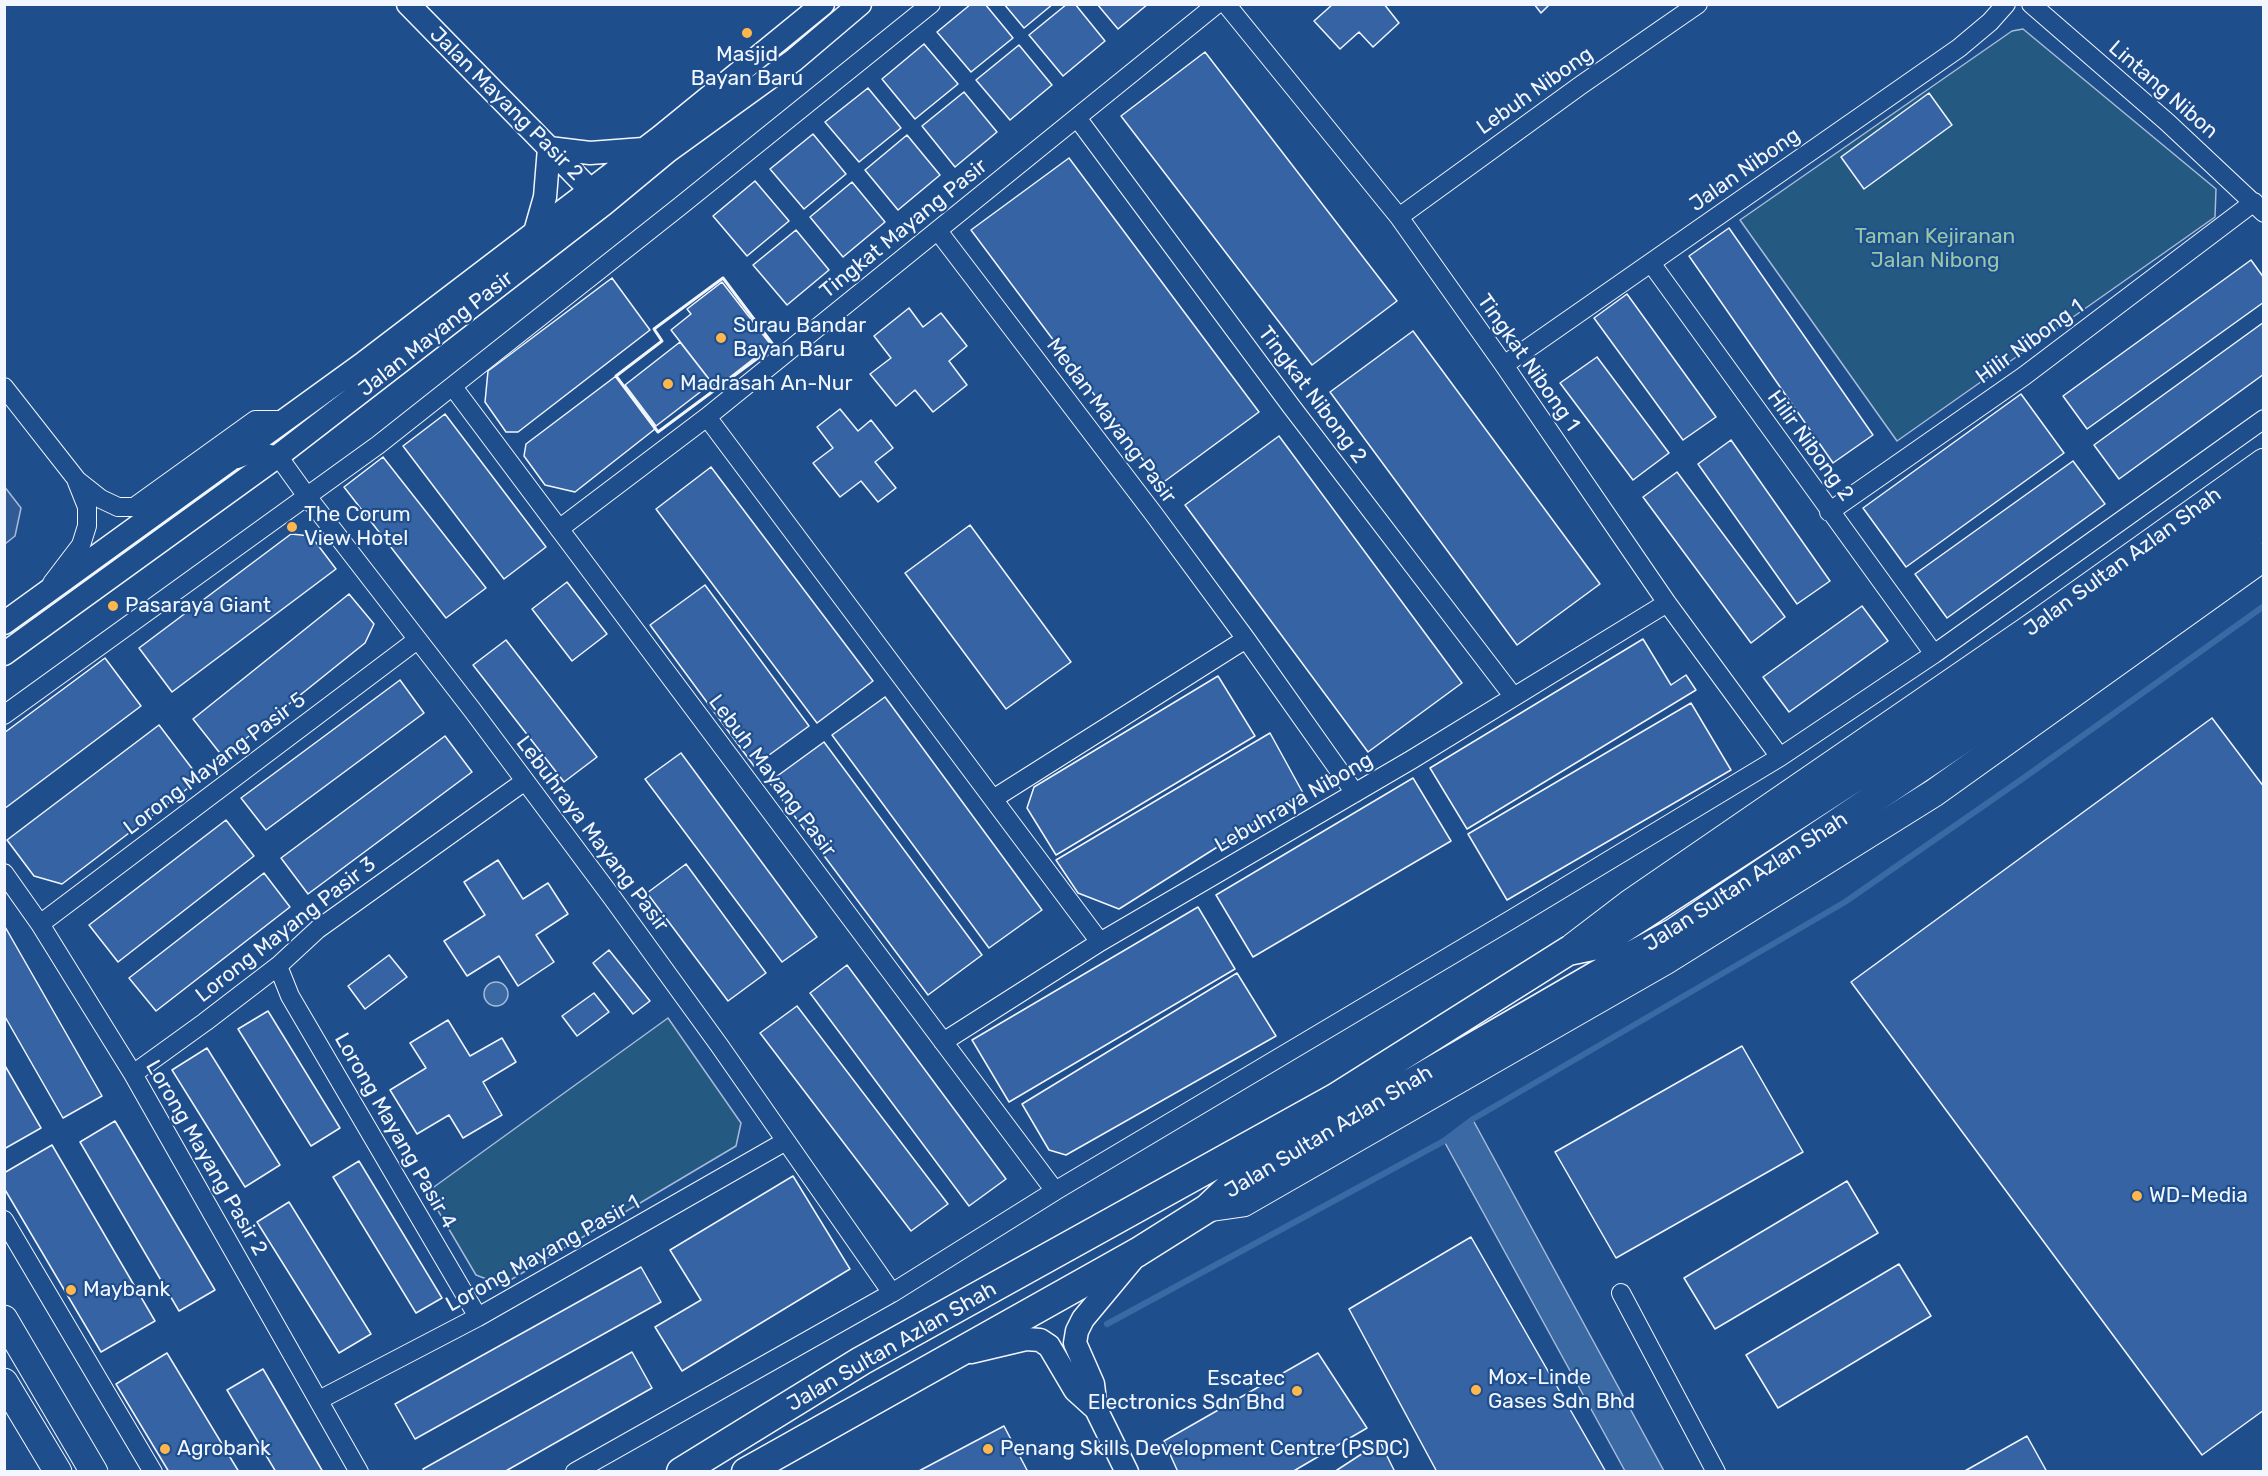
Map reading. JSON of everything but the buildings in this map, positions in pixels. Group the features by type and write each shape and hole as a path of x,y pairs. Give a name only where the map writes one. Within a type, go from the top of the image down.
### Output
{"highway":[{"name":"Jalan Sultan Azlan Shah","path":"746,1472 1138,1252 1208,1208 1227,1189 1675,932 2158,569 2264,493"},
{"name":"Jalan Sultan Azlan Shah","path":"681,1472 861,1361 1335,1098 1568,951 1597,945 1883,776 2013,704 2264,525"}],"main road":[{"name":"Jalan Sultan Azlan Shah","path":"1568,951 1629,904 2038,623 2264,462"},
{"name":"Jalan Sultan Azlan Shah","path":"1208,1208 1243,1203 1665,961 1934,793 2264,557"},
{"path":"4,1319 94,1472"},
{"path":"4,1382 58,1472"}],"street":[{"name":"Jalan Mayang Pasir 2","path":"408,4 597,197"},
{"name":"Jalan Mayang Pasir","path":"4,654 278,456 597,197 644,149 823,4"},
{"name":"Jalan Mayang Pasir","path":"4,623 286,420 536,232 597,197 668,151 794,60 860,4"},
{"path":"4,715 378,445 931,4"},
{"name":"Tingkat Mayang Pasir","path":"559,529 707,417 1078,119 1217,4"},
{"name":"Tingkat Nibong 1","path":"1226,4 1398,217 1504,365 1667,603 1780,757"},
{"name":"Lebuh Nibong","path":"1398,217 1698,4"},
{"name":"Jalan Nibong","path":"1504,365 1959,48 1990,22 2006,4"},
{"name":"Lintang Nibon","path":"2031,4 2167,122 2259,207"},
{"name":"Tingkat Nibong 2","path":"1078,119 1291,406 1513,696"},
{"path":"536,232 545,197 549,148 590,153 644,149"},
{"name":"Hilir Nibong 1","path":"1829,512 2024,376 2259,207"},
{"name":"Medan Mayang Pasir","path":"938,231 1153,513 1355,793"},
{"name":"Hilir Nibong 2","path":"1651,263 1829,512 1934,654"},
{"path":"4,387 77,480 101,499 117,507 134,507 255,420 286,420"},
{"name":"Lebuh Mayang Pasir","path":"453,387 1055,1191"},
{"path":"224,464 258,452 278,456 285,433 305,406"},
{"path":"707,417 1100,942"},
{"path":"575,1472 891,1293 1055,1191 1780,757 1934,654 2264,419"},
{"name":"Lebuhraya Mayang Pasir","path":"278,456 525,781 719,1045 891,1293"},
{"path":"44,594 81,544 87,526 87,507 77,480"},
{"name":"Lebuhraya Nibong","path":"943,1042 1100,942 1355,793 1667,603"},
{"path":"993,799 1246,639"},
{"name":"Lorong Mayang Pasir 5","path":"40,924 417,640"},
{"name":"Lorong Mayang Pasir 3","path":"133,1074 278,966 318,929 525,781"},
{"name":"Lorong Mayang Pasir 2","path":"4,873 40,924 133,1074 359,1472"},
{"name":"Lorong Mayang Pasir 4","path":"278,966 290,996 478,1317"},
{"name":"Lorong Mayang Pasir 1","path":"319,1400 478,1317 786,1141"},
{"path":"4,1220 153,1472"},
{"path":"1127,1472 1096,1409 1093,1384 1075,1343 1077,1331 1083,1319 1138,1252"},
{"path":"1621,1293 1716,1472"},
{"path":"950,1357 1026,1339 1040,1340 1049,1346 1075,1390 1096,1409"}],"green space":[{"name":"Taman Kejiranan Jalan Nibong","path":"2023,29 2216,189 2215,217 1897,441 1740,220 2012,31"},
{"path":"668,1018 741,1123 736,1146 502,1285 476,1275 427,1192"}],"shaded area":[{"path":"4,486 21,508 15,536 5,544"},
{"path":"496,982 505,985 508,994 505,1003 496,1006 487,1003 484,994 487,985"},
{"path":"1473,1120 1664,1471 1625,1471 1444,1141"}],"waterway":[{"path":"1107,1324 1444,1141 1473,1119 1845,902 2264,606"}],"wall":[{"path":"723,278 774,346 658,432 616,376 662,341 654,329 723,278"}],"place":[{"name":"Masjid Bayan Baru","path":"747,33"},
{"name":"Surau Bandar Bayan Baru","path":"721,338"},
{"name":"Madrasah An-Nur","path":"668,384"},
{"name":"The Corum View Hotel","path":"292,527"},
{"name":"Pasaraya Giant","path":"113,606"},
{"name":"WD-Media","path":"2137,1196"},
{"name":"Maybank","path":"71,1290"},
{"name":"Mox-Linde Gases Sdn Bhd","path":"1476,1390"},
{"name":"Escatec Electronics Sdn Bhd","path":"1297,1391"},
{"name":"Agrobank","path":"165,1449"},
{"name":"Penang Skills Development Centre (PSDC)","path":"988,1449"}]}
